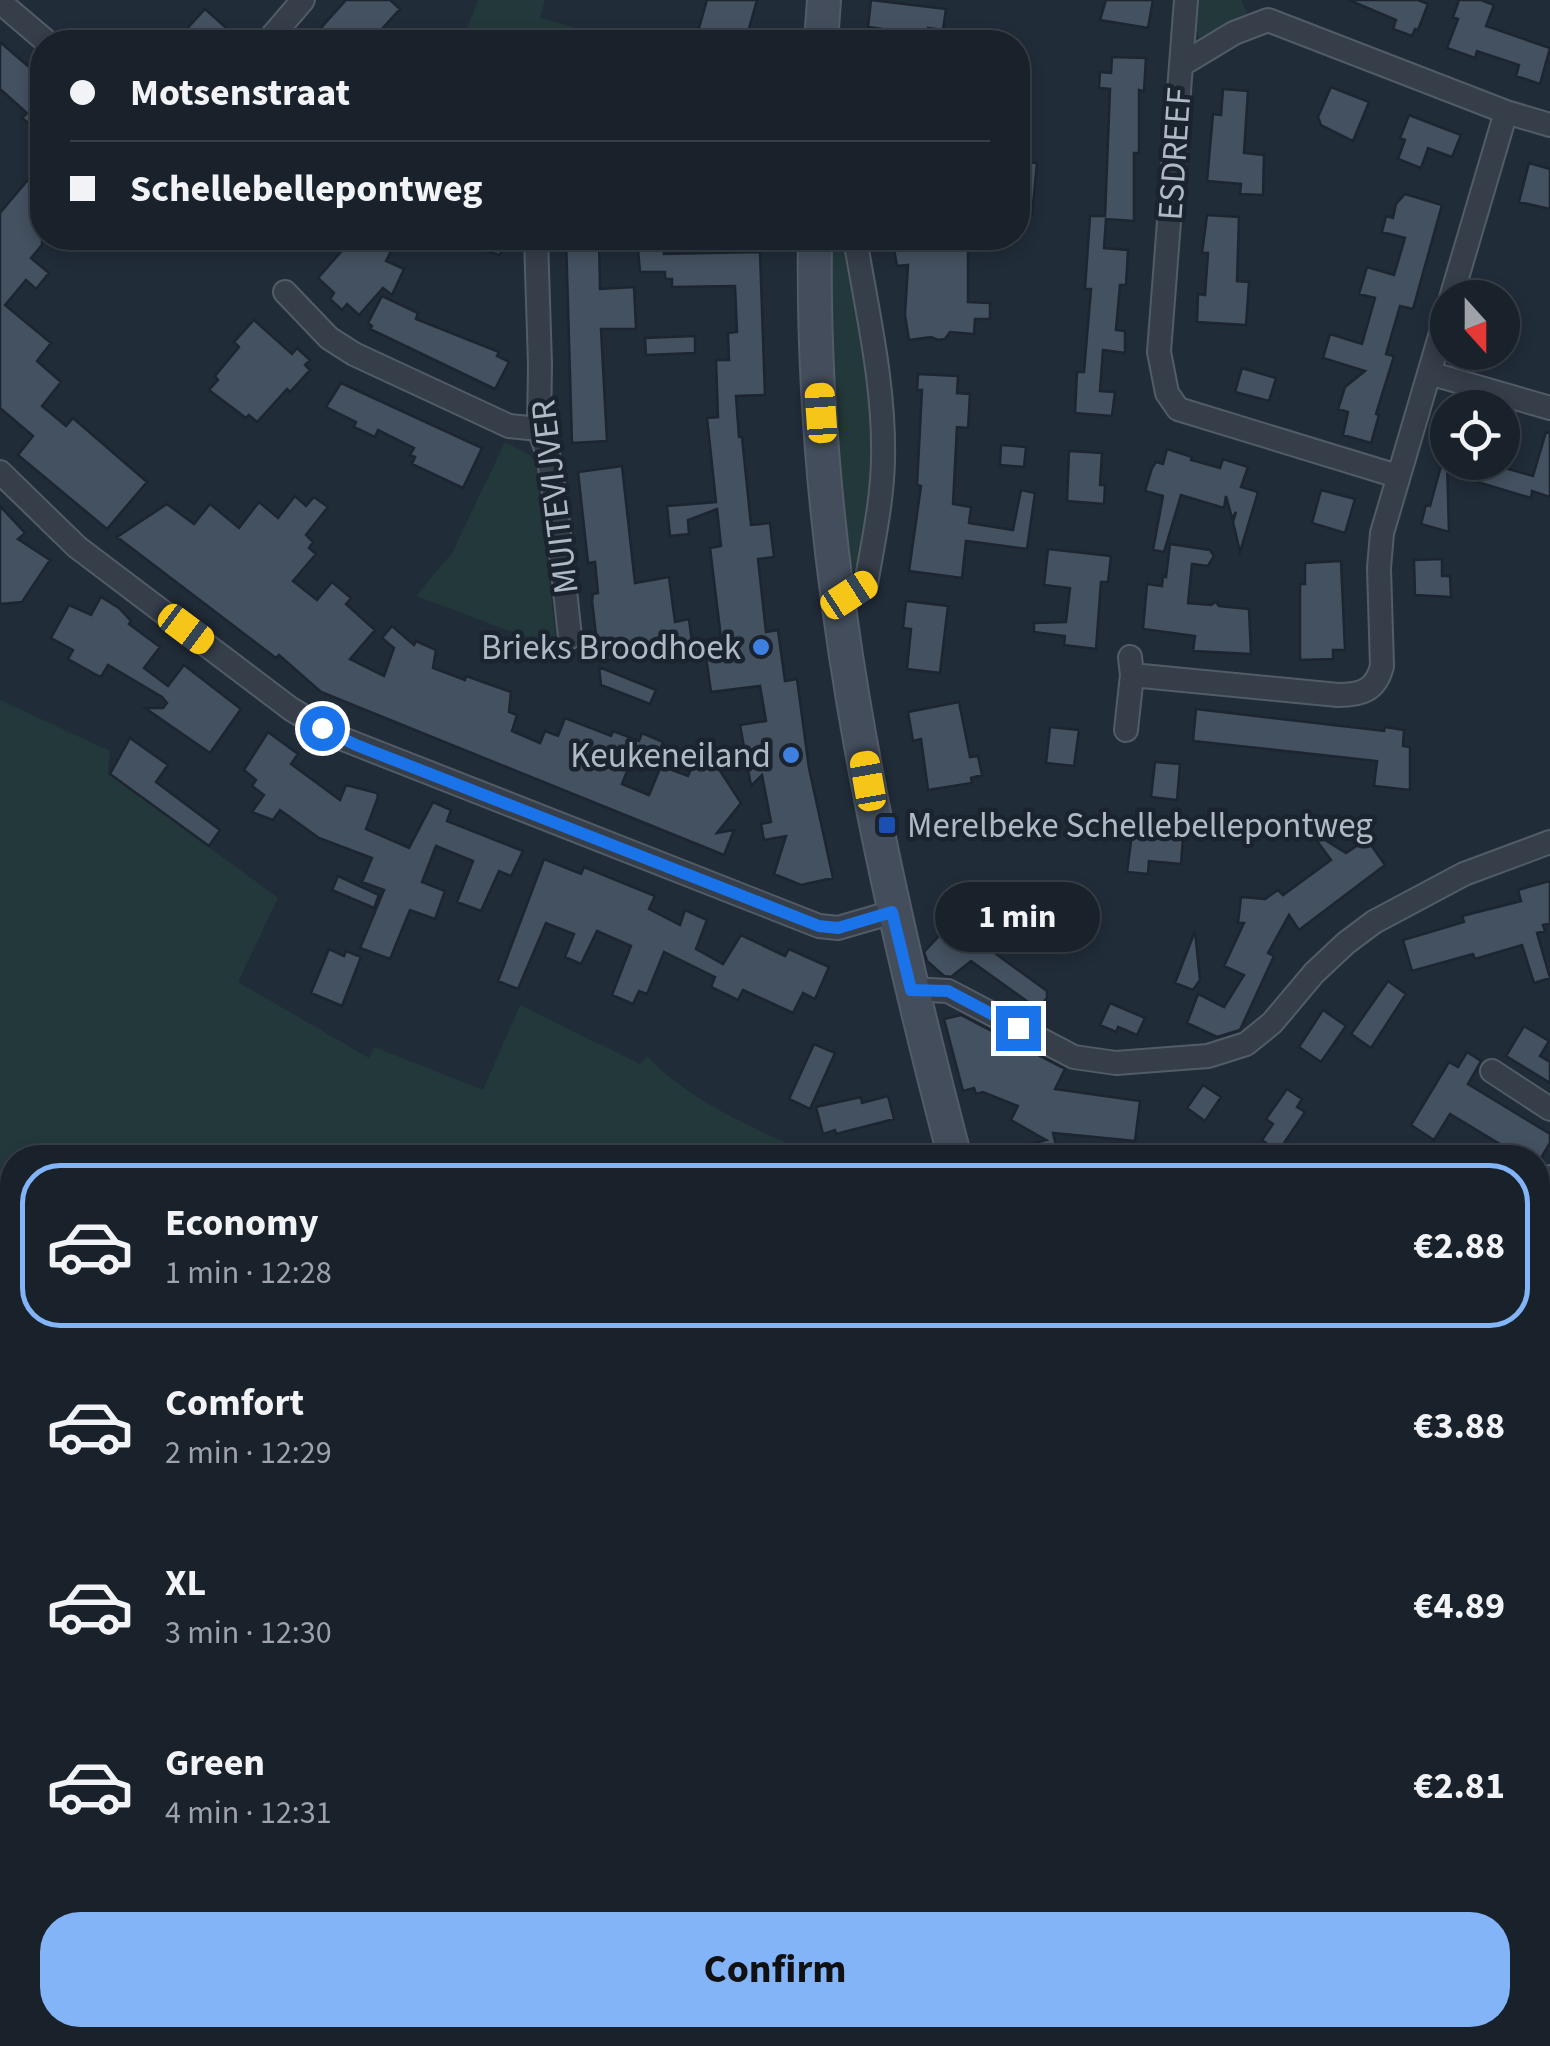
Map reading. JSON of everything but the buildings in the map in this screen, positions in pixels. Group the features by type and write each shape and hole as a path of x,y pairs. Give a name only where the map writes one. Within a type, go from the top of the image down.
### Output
{"main road":[{"path":"822,30 824,0"},
{"path":"816,250 826,491 839,601 892,912 953,1145"}],"street":[{"path":"284,30 303,0"},
{"path":"1181,65 1186,0"},
{"path":"0,2 33,30"},
{"name":"ESDREEF","path":"1397,476 1178,409 1167,393 1159,352 1181,65 1234,33 1261,10 1506,112 1550,125"},
{"path":"1456,280 1506,112"},
{"name":"MUITEVIJVER","path":"536,250 539,429 548,454 556,506 570,638"},
{"path":"839,601 866,584 880,504 883,459 875,356 857,250"},
{"path":"285,292 329,338 354,354 509,426 539,429"},
{"path":"1126,730 1131,666 1338,695 1370,690 1382,666 1380,550 1397,476 1430,367"},
{"path":"1428,373 1550,408"},
{"path":"0,472 77,547 291,709 338,737 819,926 838,928 892,912"},
{"path":"911,990 948,991 1074,1057 1116,1063 1208,1056 1246,1044 1324,963 1374,922 1464,874 1550,842"},
{"path":"1492,1071 1550,1109"}],"green space":[{"path":"478,0 545,0 540,18 583,30 467,30"},
{"path":"1198,0 1241,0 1247,13 1199,38 1194,23"},
{"path":"825,250 848,250 874,413 873,492 857,571 845,567"},
{"path":"505,442 530,455 536,463 557,649 416,596 452,553"},
{"path":"0,700 110,751 108,773 278,898 238,982 369,1058 374,1047 483,1090 520,1005 640,1064 647,1056 706,1102 792,1145 0,1145"}],"place":[{"name":"Brieks Broodhoek","path":"761,647"},
{"name":"Keukeneiland","path":"791,755"},
{"name":"Merelbeke Schellebellepontweg","path":"887,825"}],"route":[{"path":"322,728 559,826 819,926 838,928 892,912 911,990 948,991 1018,1028"}]}
